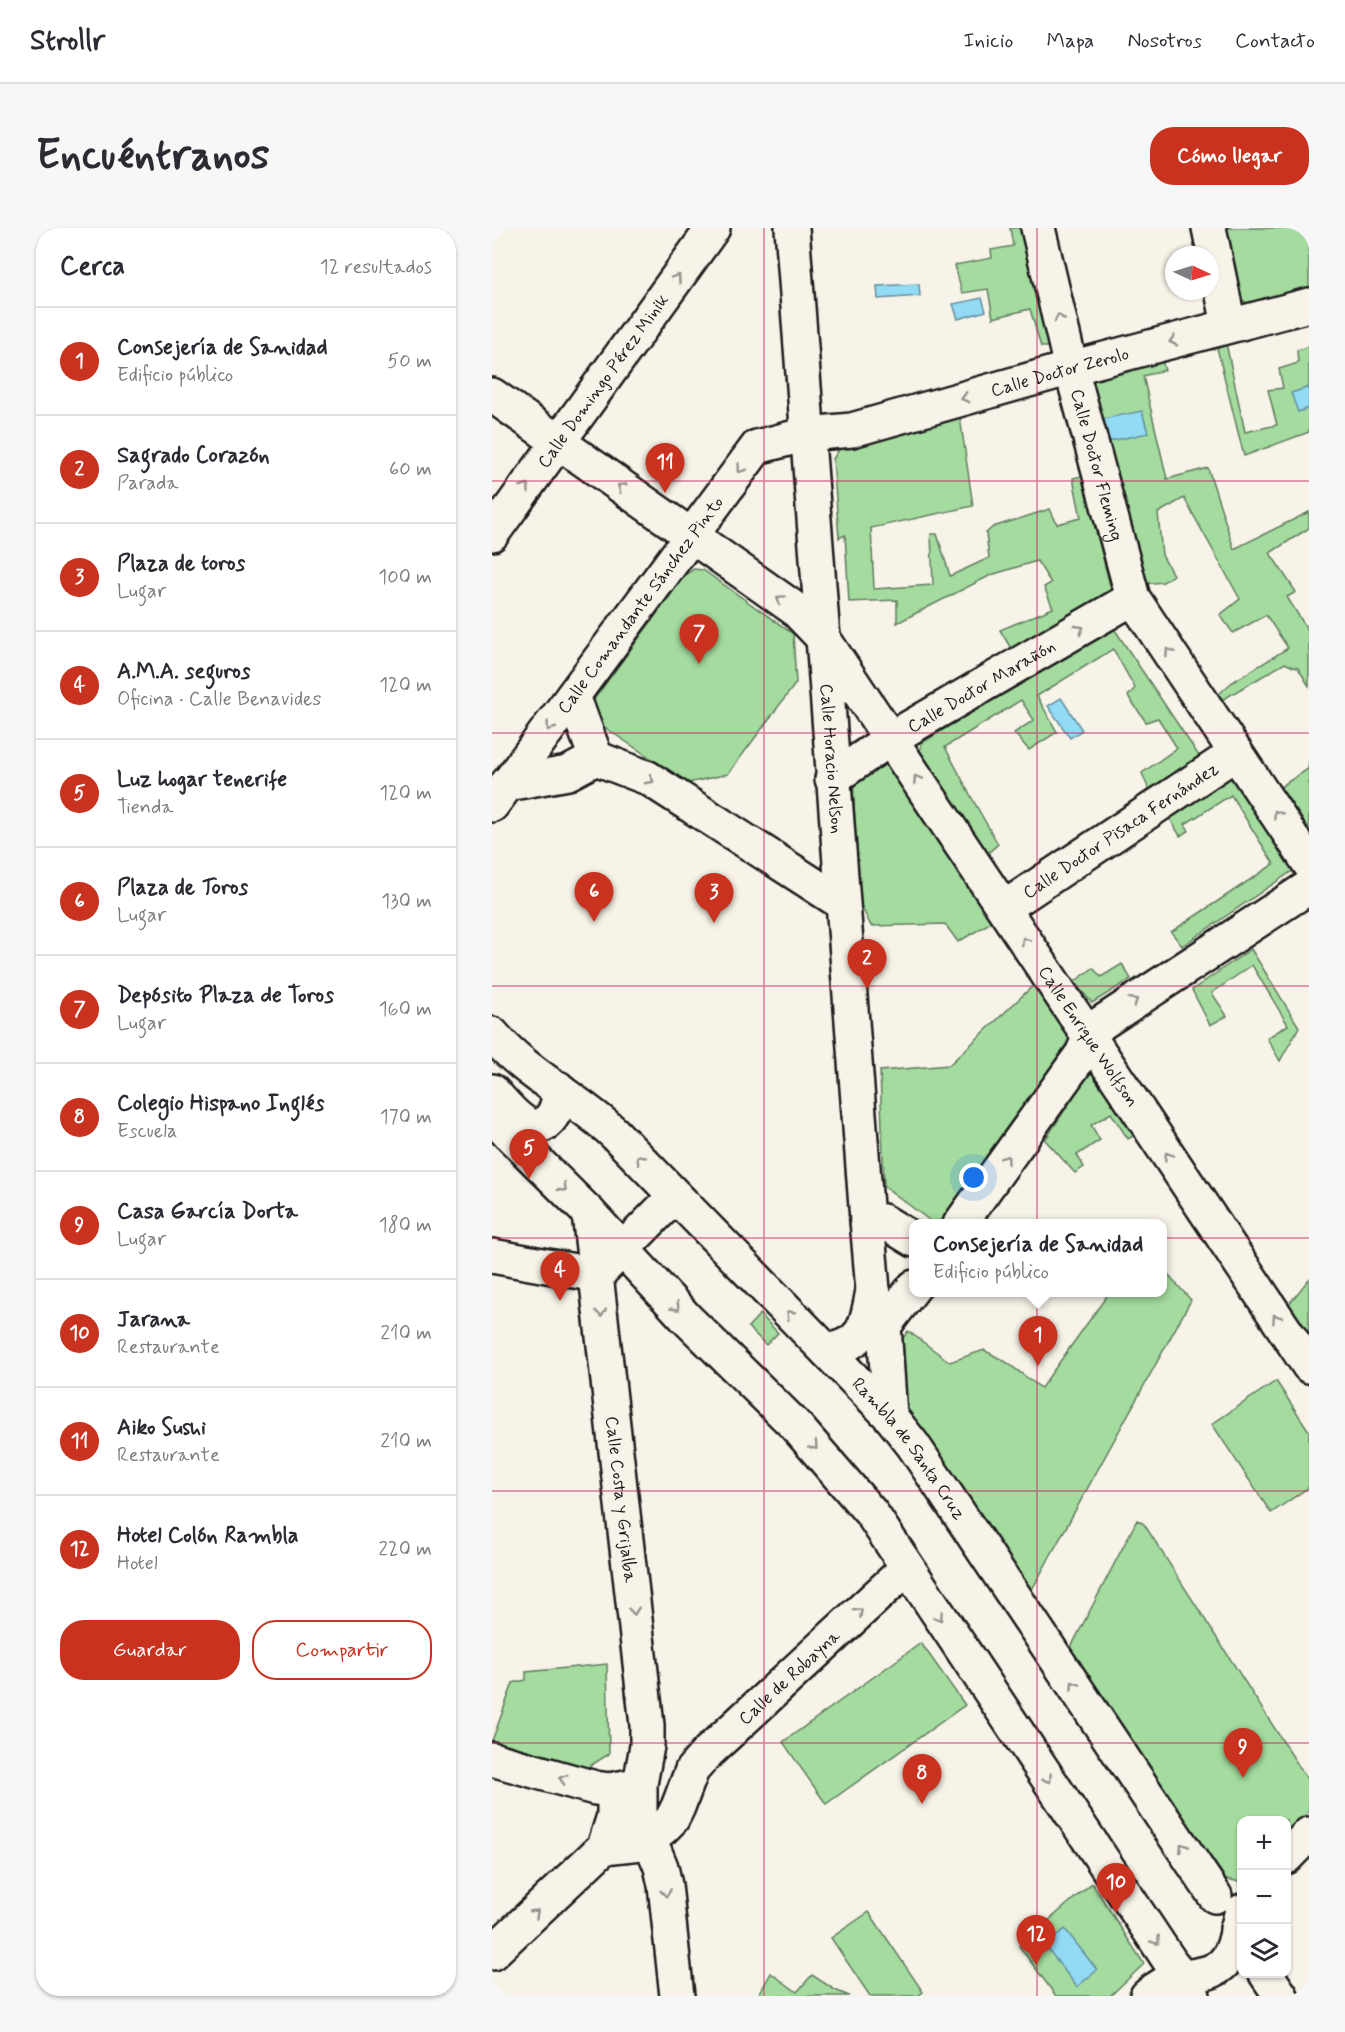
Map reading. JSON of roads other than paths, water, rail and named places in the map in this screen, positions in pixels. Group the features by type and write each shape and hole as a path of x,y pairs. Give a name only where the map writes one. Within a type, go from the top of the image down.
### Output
{"street":[{"name":"Calle Domingo Pérez Minik","path":"492,534 713,228"},
{"name":"Calle Horacio Nelson","path":"792,228 824,638 832,779 873,1290"},
{"name":"Calle Doctor Fleming","path":"1038,228 1071,368 1133,598 1309,862"},
{"path":"1209,228 1229,326"},
{"name":"Calle Doctor Zerolo","path":"807,434 852,430 1071,368 1309,305"},
{"name":"Calle Enrique Wolfson","path":"492,395 795,609 824,638 1309,1366"},
{"name":"Calle Comandante Sánchez Pinto","path":"500,795 757,447 807,434"},
{"name":"Calle Doctor Marañón","path":"832,779 890,739 1133,598"},
{"path":"573,696 596,758 648,778 842,903"},
{"path":"829,709 837,705 869,705"},
{"name":"Calle Doctor Pisaca Fernández","path":"1005,908 1236,753"},
{"path":"500,795 568,773 596,758"},
{"path":"964,1219 1082,1054 1089,1038 1100,1024 1309,887"},
{"name":"Rambla de Santa Cruz","path":"492,1034 532,1070 600,1120 890,1416 913,1445 1234,1918"},
{"path":"492,1091 520,1120 537,1127 549,1121 557,1108 558,1088"},
{"path":"492,1117 589,1213 621,1250 822,1455 872,1514 1187,1987"},
{"path":"492,1256 597,1275 675,1196"},
{"name":"Calle Costa y Grijalba","path":"589,1213 647,1725 647,1746 625,1787"},
{"path":"867,1220 883,1221 909,1237"},
{"path":"827,1351 841,1348 857,1339 868,1318 873,1290"},
{"path":"873,1290 884,1326 890,1416"},
{"path":"884,1326 909,1294"},
{"name":"Calle de Robayna","path":"650,1838 672,1819 687,1783 719,1741 907,1568"},
{"path":"647,1746 670,1761 687,1783"},
{"path":"492,1759 591,1787 687,1783"},
{"path":"625,1787 650,1838 665,1886 677,1996"},
{"path":"492,1953 604,1847 614,1815 614,1803 625,1787"},
{"path":"1291,1853 1309,1834"},
{"path":"604,1847 641,1843 650,1838"},
{"path":"1148,1996 1161,1986 1187,1987 1204,1974 1218,1968 1230,1954 1234,1918"},
{"path":"1269,1978 1281,1996"}],"water":[{"path":"919,284 920,296 878,299 877,286"},
{"path":"982,298 986,311 958,319 953,304"},
{"path":"1309,387 1309,408 1298,412 1291,393"},
{"path":"1142,411 1148,433 1106,442 1102,419"},
{"path":"1061,698 1082,730 1070,738 1048,706"},
{"path":"1065,1929 1097,1970 1077,1987 1045,1945"}],"place":[{"name":"Aiko Sushi","path":"665,493"},
{"name":"Depósito Plaza de Toros","path":"699,664"},
{"name":"Plaza de Toros","path":"594,922"},
{"name":"Plaza de toros","path":"714,923"},
{"name":"Sagrado Corazón","path":"867,989"},
{"name":"Luz hogar tenerife","path":"529,1179"},
{"name":"A.M.A. seguros","path":"560,1301"},
{"name":"Consejería de Sanidad","path":"1038,1366"},
{"name":"Casa García Dorta","path":"1243,1778"},
{"name":"Colegio Hispano Inglés","path":"922,1804"},
{"name":"Jarana","path":"1116,1913"},
{"name":"Hotel Colón Rambla","path":"1036,1965"}]}
